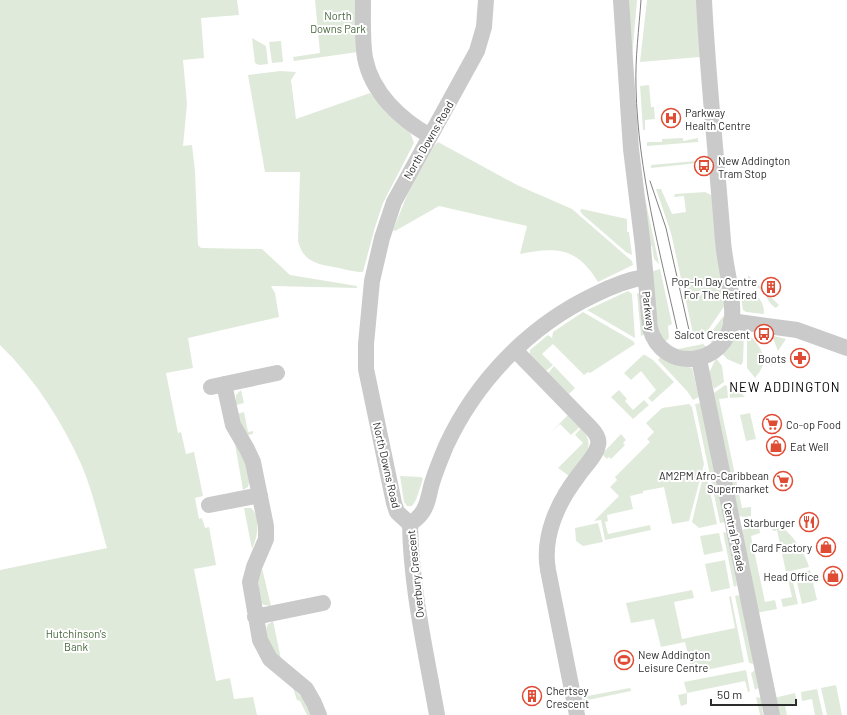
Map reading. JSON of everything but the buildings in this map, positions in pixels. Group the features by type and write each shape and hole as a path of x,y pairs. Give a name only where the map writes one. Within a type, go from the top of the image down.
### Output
{"street":[{"path":"363,0 365,56 372,80 384,98 397,111 411,124 430,136"},
{"name":"North Downs Road","path":"410,524 398,512 394,503 367,373 365,280 382,238 390,213 404,181 477,51 484,27 486,0"},
{"name":"Parkway","path":"621,0 631,149 649,321 653,339 668,354 683,358 699,359"},
{"path":"699,359 710,354 719,347 728,333 731,322 704,0"},
{"name":"Overbury Crescent","path":"437,715 419,616 410,524 424,510 440,460 463,414 489,378 515,350 545,324 574,305 619,284 645,277"},
{"path":"731,322 797,330 847,348"},
{"path":"515,350 590,426 596,434 598,440 597,449 570,486 560,504 552,525 547,547 548,570 577,715"},
{"name":"Central Parade","path":"699,359 772,715"},
{"path":"277,373 218,385 231,421 252,458 266,531 264,542 250,578 251,593 260,640 267,655 276,665 306,689 314,702 319,715"},
{"path":"209,505 260,495"},
{"path":"255,617 324,603"}],"green space":[{"name":"Hutchinson's Bank","path":"0,0 237,0 239,15 201,18 204,58 183,60 187,104 183,146 192,145 195,171 198,245 201,248 262,249 290,275 357,286 357,288 271,286 275,293 279,317 188,338 193,368 166,373 178,433 181,432 186,454 194,452 203,496 195,498 199,519 202,518 205,528 209,527 216,565 194,569 216,681 230,678 234,699 253,697 257,715 0,715 0,570 107,548 86,476 66,433 47,401 36,386 0,345"},
{"name":"North Downs Park","path":"315,0 359,0 358,52 294,61 293,57 320,53"},
{"path":"626,0 637,0 632,58"},
{"path":"647,0 699,0 700,57 640,62"},
{"path":"252,38 266,46 268,64 259,65 255,63"},
{"path":"281,41 283,62 272,63 269,42"},
{"path":"280,71 296,72 291,80 296,119 370,93 410,132 414,143 383,203 363,272 319,264 308,259 301,249 298,241 300,172 265,172 248,75"},
{"path":"649,85 651,107 654,107 655,119 645,120 645,130 643,130 640,86"},
{"path":"683,138 683,141 698,138 698,142 647,146 647,142 662,142 662,139"},
{"path":"438,142 517,185 572,209 632,261 633,265 598,282 590,270 582,262 565,252 544,250 520,254 527,226 439,206 395,231 393,230 408,193 434,146"},
{"path":"707,150 708,162 651,168 651,165 707,160"},
{"path":"656,189 661,189 672,214 686,212 684,196 674,197 675,194 705,192 713,196 725,305 702,337 694,338 671,233"},
{"path":"645,198 659,264 654,259 652,246 647,244"},
{"path":"582,209 627,219 627,232 629,232 632,255 626,252 582,214 580,210"},
{"path":"660,269 672,324 668,326 669,338 665,342 659,333 650,272"},
{"path":"748,275 779,305 776,308 772,305 763,292 748,284"},
{"path":"628,291 632,294 635,338 587,310"},
{"path":"740,291 754,294 758,297 764,308 764,314 746,312 743,310"},
{"path":"637,293 640,294 645,334 641,336"},
{"path":"583,312 633,341 635,344 590,373 588,372 584,375 553,344 542,354 553,365 546,371 530,354 530,350 548,335 552,338 553,332"},
{"path":"725,314 725,326 712,343 708,338 709,335"},
{"path":"744,333 743,362 741,365 727,359 722,353 733,337"},
{"path":"747,334 760,347 764,360 760,371 755,378 747,368"},
{"path":"774,336 786,339 778,351 773,338"},
{"path":"703,344 708,348 687,352 678,349"},
{"path":"643,355 653,360 674,382 652,402 648,398 656,390 641,371 631,380 624,373"},
{"path":"660,357 692,368 699,397 693,400 687,391 658,360"},
{"path":"716,358 722,366 724,382 714,389 709,373"},
{"path":"554,366 575,388 569,394 548,373"},
{"path":"725,385 727,386 728,398 719,399 742,508 751,507 751,516 739,516 714,393"},
{"path":"729,386 737,389 745,397 730,398"},
{"path":"241,390 244,403 236,405 236,395"},
{"path":"619,390 627,399 625,401 633,410 644,400 649,405 633,419 611,397"},
{"path":"701,403 725,522 720,523 695,404"},
{"path":"689,404 692,407 704,464 689,521 672,524 664,487 643,491 643,493 630,496 633,509 607,515 608,521 605,522 608,534 650,525 651,530 605,540 601,520 594,521 619,496 610,487 617,480 615,477 650,442 647,439 654,432 646,423 662,408"},
{"path":"244,412 248,432 253,431 253,434 248,435 242,427 237,414"},
{"path":"750,413 756,439 746,441 740,415"},
{"path":"568,415 580,427 571,435 560,424 551,432"},
{"path":"581,428 586,435 588,447 583,458 569,476 558,468 583,443 575,435"},
{"path":"621,434 626,440 623,443 625,445 611,459 609,457 607,459 602,454"},
{"path":"235,444 244,459 249,476 248,487 243,490"},
{"path":"705,468 717,524 699,528 692,522"},
{"path":"400,476 421,477 423,479 416,500 412,506 407,506 404,502"},
{"path":"244,508 251,508 257,522 257,534 252,549"},
{"path":"773,522 790,534 800,548 809,567 786,572 777,530 774,531 769,527"},
{"path":"598,523 603,542 583,546 576,541 575,528"},
{"path":"756,525 759,526 760,533 751,536 765,602 775,600 777,609 756,613 742,530"},
{"path":"723,532 727,533 737,585 734,587"},
{"path":"719,533 723,551 704,555 700,536"},
{"path":"725,560 730,588 711,592 705,564"},
{"path":"262,568 271,606 261,603 258,581"},
{"path":"810,570 817,600 802,604 795,574"},
{"path":"791,574 798,604 783,607 781,599 792,597 787,575"},
{"path":"692,590 694,598 674,602 682,639 735,628 729,597 731,596 744,662 692,673 685,642 661,647 654,619 631,623 626,603"},
{"path":"738,595 741,598 754,664 749,663 735,596"},
{"path":"273,621 281,659 272,648 266,630 267,625"},
{"path":"746,670 750,691 748,692 745,681 687,693 684,682"},
{"path":"755,670 758,688 755,690 751,673"},
{"path":"836,685 842,715 827,715 821,688"},
{"path":"293,688 303,699 311,715 307,715 300,701 297,700"},
{"path":"630,688 631,691 583,701 582,697"},
{"path":"817,689 823,715 815,715 812,699 802,701 801,692"},
{"path":"687,693 687,704 681,706 678,695"},
{"path":"795,693 797,703 785,705 787,715 777,715 774,698"},
{"path":"756,697 761,698 763,715 760,715"}],"tram line":[{"path":"641,0 636,77 641,150 645,181 657,242 678,333"},
{"path":"650,181 666,228 689,330"}],"place":[{"name":"Parkway Health Centre","path":"671,118"},
{"name":"New Addington Tram Stop","path":"704,166"},
{"name":"Pop-In Day Centre For The Retired","path":"771,287"},
{"name":"Salcot Crescent","path":"764,334"},
{"name":"Boots","path":"800,358"},
{"name":"Co-op Food","path":"772,424"},
{"name":"Eat Well","path":"776,446"},
{"name":"AM2PM Afro-Caribbean Supermarket","path":"783,481"},
{"name":"Starburger","path":"809,522"},
{"name":"Card Factory","path":"826,547"},
{"name":"Head Office","path":"833,576"},
{"name":"New Addington Leisure Centre","path":"624,660"},
{"name":"Chertsey Crescent","path":"532,696"}],"district":[{"name":"NEW ADDINGTON","path":"785,387"}]}
